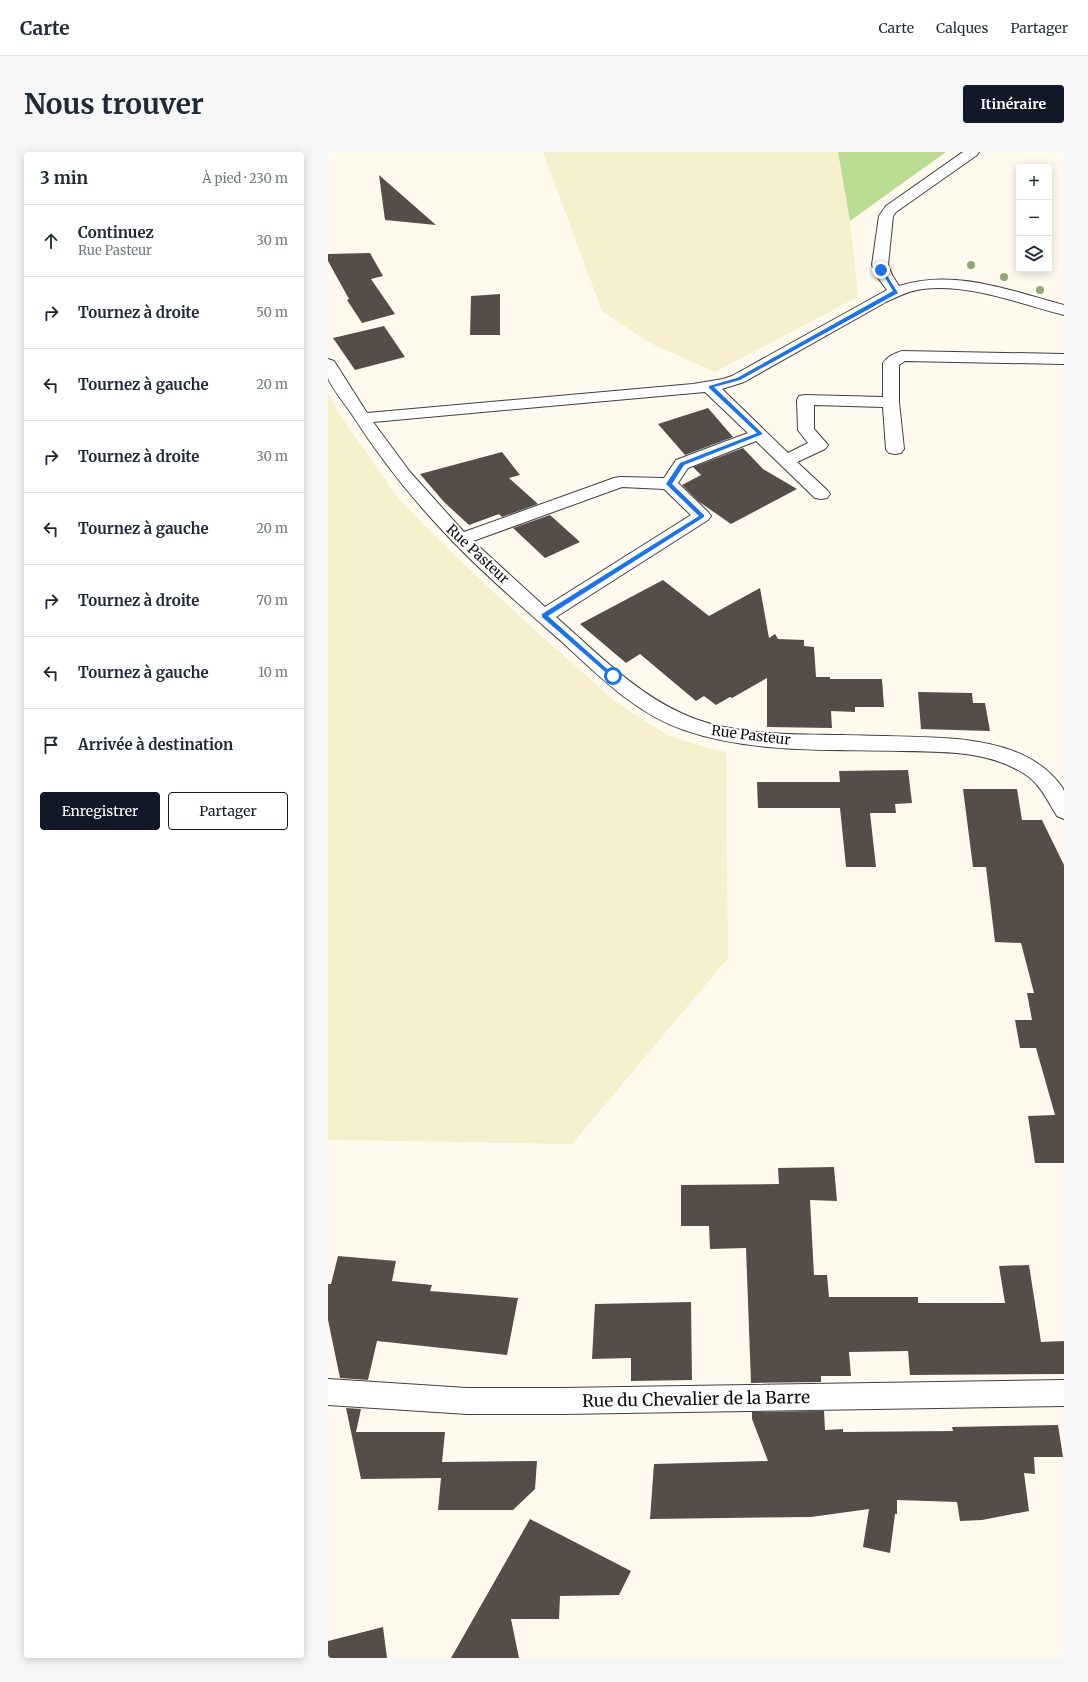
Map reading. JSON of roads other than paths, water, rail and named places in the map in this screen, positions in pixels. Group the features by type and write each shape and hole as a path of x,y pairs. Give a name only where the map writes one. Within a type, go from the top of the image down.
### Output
{"street":[{"path":"896,292 884,275 880,265 886,216 891,210 972,152"},
{"path":"364,418 710,387 738,379 896,292 924,284 955,284 973,287 1064,310"},
{"path":"895,449 891,363 902,356 1064,359"},
{"name":"Rue Pasteur","path":"328,364 364,418 432,510 460,539 544,616 613,676 658,711 691,725 727,734 766,739 936,745 992,751 1014,759 1032,768 1046,781 1064,811"},
{"path":"710,387 821,494"},
{"path":"787,460 819,445 806,430 805,400 892,402"},
{"path":"669,484 682,464 760,434"},
{"path":"460,539 620,482 669,484 702,516 544,616"},
{"name":"Rue du Chevalier de la Barre","path":"328,1392 467,1401 555,1401 1064,1392"}]}
